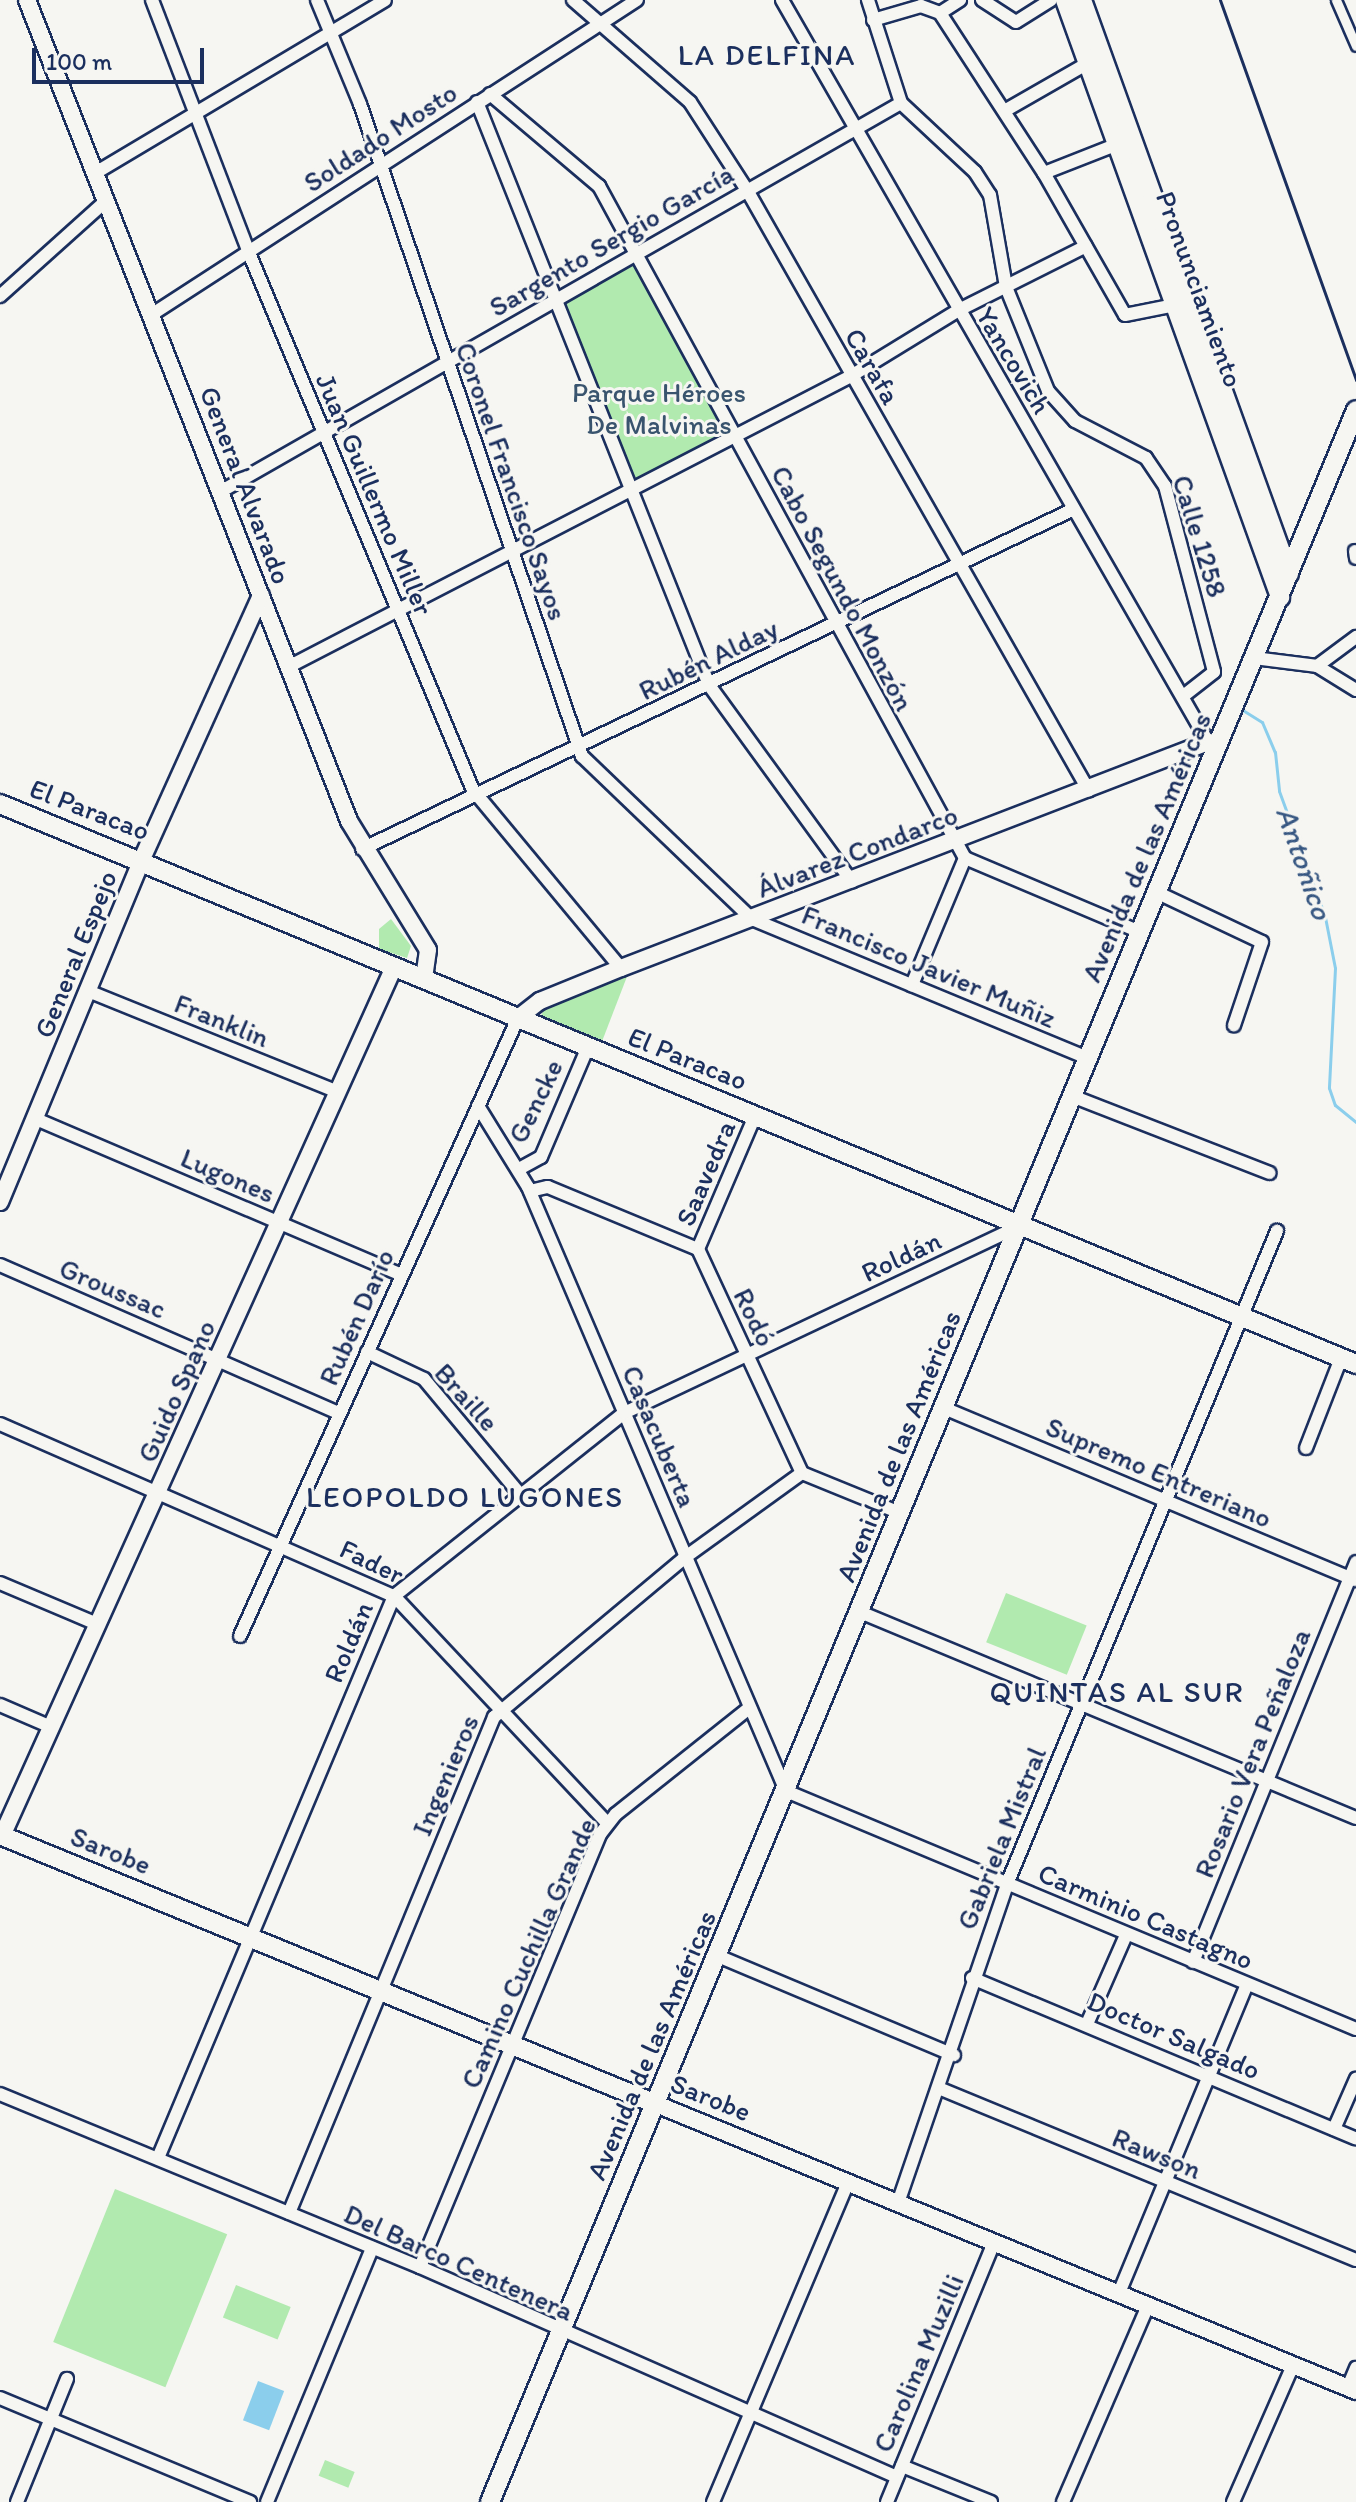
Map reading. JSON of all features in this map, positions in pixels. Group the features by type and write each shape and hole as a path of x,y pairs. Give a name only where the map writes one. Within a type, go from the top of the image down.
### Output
{"main road":[{"name":"Pronunciamiento","path":"1065,0 1280,597"},
{"name":"Pronunciamiento","path":"1082,0 1289,574"},
{"name":"Avenida de las Américas","path":"493,2501 1140,932 1214,743 1254,658 1356,410"},
{"path":"1268,521 1304,537"},
{"name":"El Paracao","path":"0,804 142,859 1018,1227 1348,1361"},
{"name":"Sarobe","path":"1,1836 656,2104"}],"street":[{"name":"General Alvarado","path":"27,0 362,849 428,950 424,979"},
{"name":"Juan Guillermo Miller","path":"152,0 249,253 477,796 621,968"},
{"name":"Coronel Francisco Sayos","path":"317,0 381,164 578,749 752,919"},
{"path":"97,172 385,0"},
{"name":"Carafa","path":"573,0 683,93 747,190 1089,791"},
{"name":"Soldado Mosto","path":"151,315 637,0"},
{"name":"Yancovich","path":"782,0 857,128 957,311 1183,696 1214,743"},
{"name":"Calle 1258","path":"868,0 901,103 983,182 995,205 1006,287 1037,371 1058,405 1146,458 1165,486 1214,672 1183,696"},
{"path":"940,13 960,0"},
{"path":"982,0 1016,22 1051,0"},
{"path":"1336,0 1356,46"},
{"path":"873,20 918,3 940,13 1006,110 1125,315 1175,305"},
{"path":"1006,110 1088,63"},
{"name":"Cabo Segundo Monzón","path":"490,94 592,176 637,250 833,624 965,858"},
{"path":"477,102 709,685 852,882"},
{"name":"Sargento Sergio García","path":"220,492 637,250 901,103"},
{"path":"1044,173 1118,144"},
{"path":"0,296 107,200"},
{"path":"290,666 734,433 851,376 957,311 1086,246"},
{"name":"Rubén Alday","path":"362,849 578,749 1074,509"},
{"name":"General Espejo","path":"0,1202 142,859 261,596"},
{"path":"1317,666 1356,637"},
{"path":"1254,658 1317,666 1356,690"},
{"name":"Álvarez Condarco","path":"518,1018 540,1001 621,968 1214,743"},
{"path":"912,985 965,858 1140,932"},
{"path":"1156,892 1262,942 1234,1025"},
{"name":"Francisco Javier Muñiz","path":"752,919 1088,1058"},
{"name":"Guido Spano","path":"1,1836 219,1360 394,967"},
{"name":"Franklin","path":"88,991 338,1092"},
{"name":"Rubén Darío","path":"240,1636 518,1018"},
{"name":"Gencke","path":"519,1169 541,1157 588,1047"},
{"path":"1072,1096 1270,1173"},
{"name":"Casacuberta","path":"478,1106 530,1191 748,1709 786,1791"},
{"name":"Saavedra","path":"698,1249 755,1116"},
{"name":"Lugones","path":"36,1119 401,1275"},
{"path":"530,1191 548,1187 698,1249"},
{"name":"Roldán","path":"158,2158 394,1596 519,1493 624,1413 1018,1227"},
{"name":"Gabriela Mistral","path":"898,2203 954,2055 972,1978 1007,1884 1277,1231"},
{"name":"Rodó","path":"698,1249 802,1473"},
{"name":"Groussac","path":"0,1265 339,1413"},
{"name":"Braille","path":"367,1352 424,1379 519,1493"},
{"path":"1306,1448 1348,1361"},
{"name":"Supremo Entreriano","path":"944,1408 1353,1578"},
{"name":"Fader","path":"0,1424 281,1544 394,1596 503,1706 607,1823"},
{"path":"802,1473 900,1513"},
{"name":"Ingenieros","path":"289,2213 488,1730 503,1706 684,1558 802,1473"},
{"name":"Rosario Vera Peñaloza","path":"1193,1962 1353,1578 1356,1562"},
{"path":"0,1583 97,1624"},
{"path":"860,1612 1356,1818"},
{"path":"0,1705 51,1727"},
{"name":"Camino Cuchilla Grande","path":"420,2267 607,1823 748,1709"},
{"name":"Carminio Castagno","path":"786,1791 1356,2029"},
{"path":"1087,2024 1126,1935"},
{"path":"718,1956 954,2055"},
{"name":"Doctor Salgado","path":"972,1978 1356,2139"},
{"path":"1119,2293 1247,1984"},
{"path":"1334,2129 1356,2079"},
{"name":"Rawson","path":"941,2089 1356,2260"},
{"name":"Del Barco Centenera","path":"0,2094 420,2267 749,2416 991,2502"},
{"name":"Sarobe","path":"656,2104 1352,2389"},
{"path":"713,2502 848,2183"},
{"name":"Carolina Muzilli","path":"887,2502 994,2243"},
{"path":"267,2502 372,2248"},
{"path":"1063,2502 1148,2306"},
{"path":"1233,2502 1293,2365"},
{"path":"1352,2389 1356,2368"},
{"path":"17,2502 67,2379"},
{"path":"0,2398 250,2502"}],"green space":[{"name":"Parque Héroes De Malvinas","path":"637,250 734,433 631,487 557,298"},
{"path":"391,919 411,946 407,958 379,949 379,929"},
{"path":"628,974 601,1044 541,1016 546,1005"},
{"path":"1006,1593 1087,1626 1067,1675 986,1642"},
{"path":"115,2189 227,2234 165,2387 53,2342"},
{"path":"236,2285 291,2307 278,2340 223,2317"},
{"path":"325,2460 355,2472 348,2488 319,2476"}],"water":[{"path":"258,2381 284,2391 269,2430 243,2420"}],"waterway":[{"name":"Antoñico","path":"1241,709 1262,722 1275,752 1279,791 1325,917 1335,968 1329,1088 1335,1105 1356,1122"}],"railway":[{"path":"1220,0 1356,380"}],"district":[{"name":"LA DELFINA","path":"767,55"},
{"name":"LEOPOLDO LUGONES","path":"465,1497"},
{"name":"QUINTAS AL SUR","path":"1117,1692"}]}
